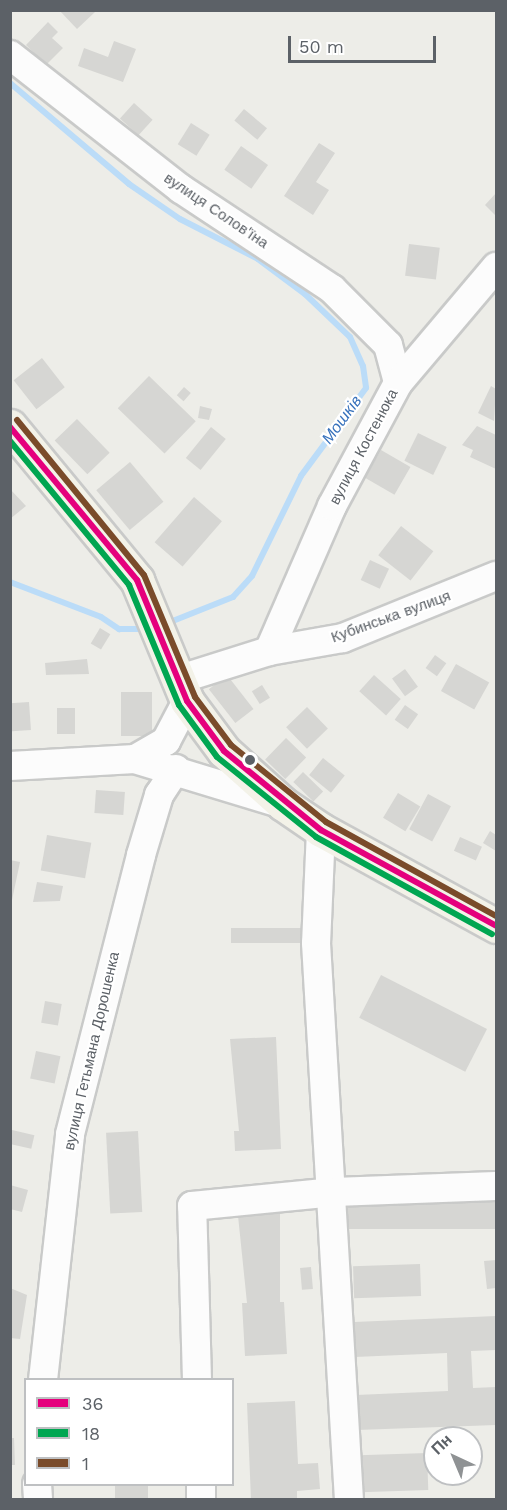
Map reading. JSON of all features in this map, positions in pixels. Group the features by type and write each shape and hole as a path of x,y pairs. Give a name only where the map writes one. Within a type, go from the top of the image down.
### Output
{"main road":[{"path":"10,426 91,520 149,600 183,690 224,751 283,804 321,830 496,926"}],"street":[{"name":"вулиця Солов'їна","path":"10,55 181,189 332,289 388,345 398,383"},
{"name":"вулиця Костенюка","path":"269,651 332,506 398,383 496,267"},
{"name":"Кубинська вулиця","path":"183,690 269,651 342,638 496,576"},
{"path":"135,759 166,741 183,690"},
{"path":"10,766 135,759 176,769 283,804"},
{"name":"вулиця Гетьмана Дорошенка","path":"44,1378 70,1134 138,866 159,795 176,769"},
{"path":"321,830 316,943 334,1192 349,1500"},
{"path":"197,1378 192,1206 334,1192 496,1186"}],"building":[{"path":"59,10 94,10 95,12 77,29"},
{"path":"48,22 58,32 52,38 63,48 46,65 26,45"},
{"path":"114,41 136,49 123,82 78,66 84,48 108,57"},
{"path":"134,103 153,120 139,135 120,119"},
{"path":"244,109 267,128 257,140 234,120"},
{"path":"191,123 210,135 196,156 178,144"},
{"path":"319,143 335,153 316,182 329,190 313,215 284,196"},
{"path":"241,146 268,165 251,189 224,170"},
{"path":"496,193 496,216 485,205"},
{"path":"409,244 440,248 436,280 405,276"},
{"path":"42,358 65,387 36,409 14,380"},
{"path":"149,376 196,421 164,454 118,408"},
{"path":"491,386 496,389 494,421 478,413"},
{"path":"184,387 191,393 184,401 177,395"},
{"path":"200,406 212,409 209,420 198,418"},
{"path":"77,419 110,453 87,474 55,441"},
{"path":"477,426 496,435 496,469 470,457 473,450 462,445"},
{"path":"211,427 226,439 201,470 186,458"},
{"path":"418,433 447,447 433,475 404,461"},
{"path":"381,450 410,467 394,495 365,478"},
{"path":"130,462 163,502 130,530 96,490"},
{"path":"10,489 26,506 10,519"},
{"path":"194,497 222,521 183,567 155,542"},
{"path":"401,526 433,551 411,580 378,555"},
{"path":"370,560 389,569 380,589 361,580"},
{"path":"100,628 110,634 101,650 91,643"},
{"path":"435,655 446,663 437,676 426,668"},
{"path":"87,659 89,674 46,675 45,663"},
{"path":"456,664 489,682 474,710 441,691"},
{"path":"405,669 418,687 405,696 392,678"},
{"path":"227,675 253,709 235,723 209,689"},
{"path":"374,675 401,699 386,715 359,691"},
{"path":"262,685 270,698 260,704 252,691"},
{"path":"121,692 152,692 152,736 121,736"},
{"path":"29,702 31,730 12,731 10,703"},
{"path":"405,705 418,714 408,729 395,720"},
{"path":"307,707 328,729 307,749 286,727"},
{"path":"57,708 75,708 75,734 57,734"},
{"path":"286,738 306,757 285,779 265,760"},
{"path":"323,758 345,776 331,793 309,775"},
{"path":"303,772 323,791 313,802 293,782"},
{"path":"96,790 125,792 123,815 94,813"},
{"path":"398,793 420,806 405,831 383,818"},
{"path":"428,794 451,806 432,842 409,829"},
{"path":"490,831 496,835 496,851 483,843"},
{"path":"47,835 91,843 85,878 41,870"},
{"path":"460,837 482,847 476,860 454,851"},
{"path":"10,860 20,862 12,900 10,900"},
{"path":"37,882 63,886 60,901 33,902"},
{"path":"231,928 303,928 303,943 231,943"},
{"path":"381,975 487,1029 465,1072 359,1018"},
{"path":"45,1001 62,1004 58,1026 41,1023"},
{"path":"276,1037 281,1149 235,1151 234,1131 239,1131 230,1039"},
{"path":"36,1051 60,1056 55,1084 30,1078"},
{"path":"12,1130 34,1135 31,1149 10,1144"},
{"path":"138,1131 142,1212 110,1214 106,1133"},
{"path":"10,1185 28,1190 22,1212 10,1209"},
{"path":"346,1194 496,1194 496,1229 346,1229"},
{"path":"280,1203 280,1302 284,1302 287,1354 245,1356 242,1303 247,1303 237,1206"},
{"path":"496,1260 496,1288 487,1289 484,1261"},
{"path":"420,1264 421,1296 354,1298 353,1266"},
{"path":"311,1267 313,1289 302,1290 300,1268"},
{"path":"10,1288 27,1295 20,1339 10,1338"},
{"path":"496,1316 496,1350 471,1351 473,1388 496,1387 496,1425 357,1430 356,1395 448,1391 447,1353 355,1357 354,1322"},
{"path":"295,1401 298,1464 318,1463 320,1489 297,1491 297,1500 251,1500 247,1403"},
{"path":"10,1438 14,1438 15,1465 10,1465"},
{"path":"423,1453 423,1486 428,1486 428,1490 360,1492 359,1455"},
{"path":"115,1486 148,1486 148,1500 115,1500"}],"waterway":[{"name":"Мошків","path":"10,83 129,184 180,219 258,259 305,294 350,337 363,366 366,388 301,476 252,576 233,597 165,624"},
{"name":"Мошків","path":"10,582 101,617 119,629 147,629"}],"transit line":[{"name":"1","path":"17,420 144,575 195,697 231,745 326,822 496,916"},
{"name":"36","path":"10,427 137,580 187,701 224,751 321,830 496,926"},
{"name":"18","path":"10,441 129,585 179,705 217,757 316,837 492,934"}]}
